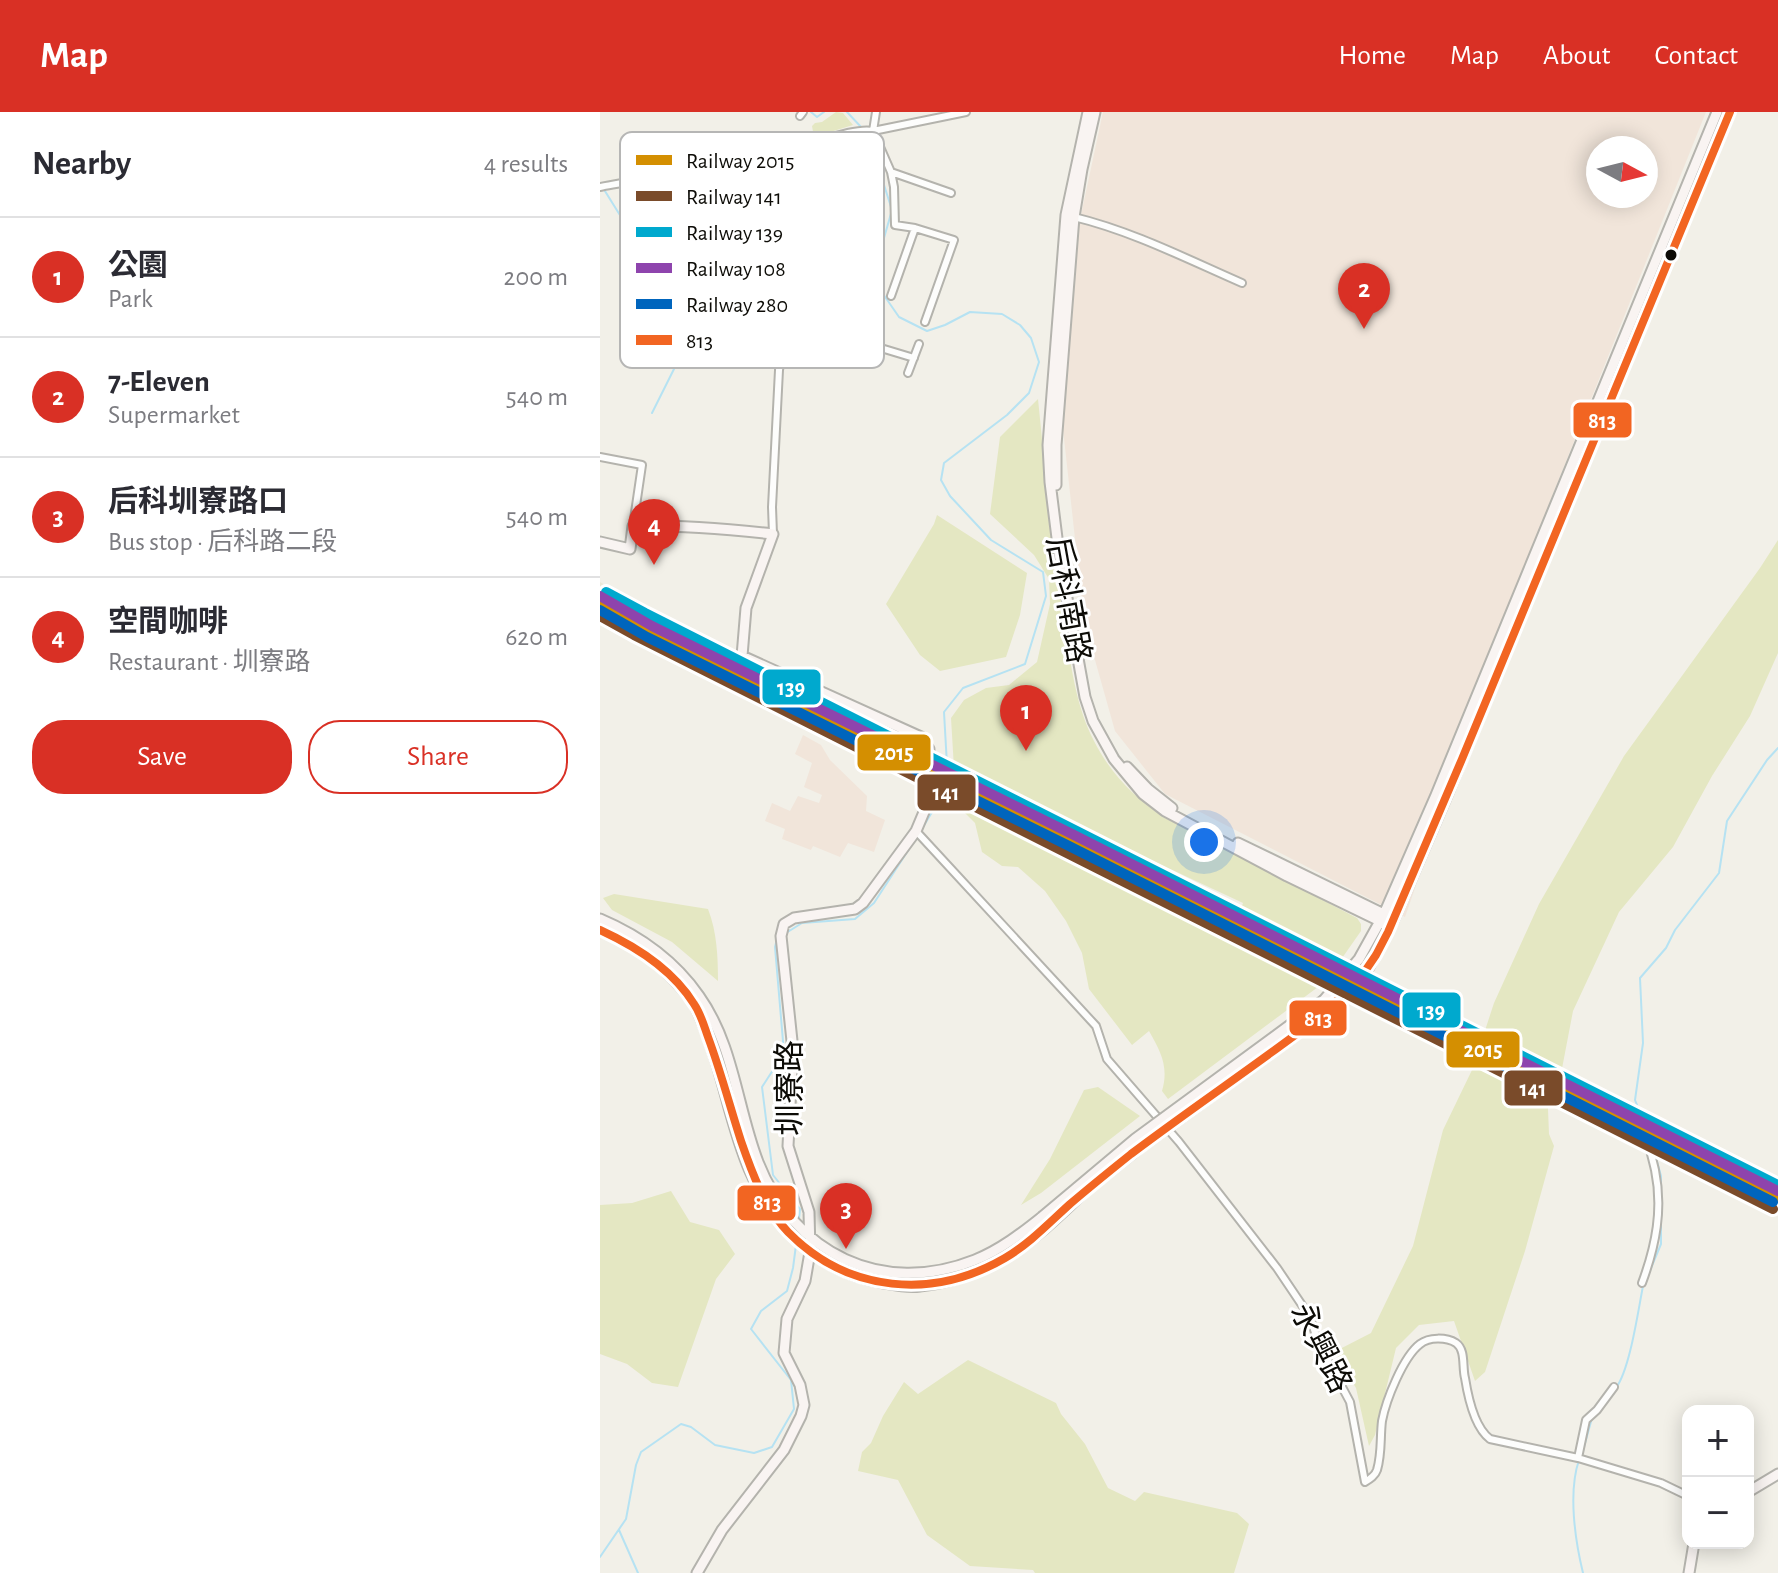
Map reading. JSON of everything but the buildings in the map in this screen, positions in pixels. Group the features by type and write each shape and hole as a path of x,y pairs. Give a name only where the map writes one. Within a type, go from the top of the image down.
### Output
{"street":[{"path":"866,131 876,112"},
{"path":"862,132 966,112"},
{"name":"后科南路","path":"1088,112 1070,216 1055,477 1064,552 1091,696 1098,718 1111,744 1128,767 1169,806 1289,872 1387,920"},
{"name":"后科南路","path":"1070,216 1095,112"},
{"path":"600,930 640,950 665,969 694,1002 770,1209 788,1232 810,1252 845,1273 868,1280 917,1287 949,1282 1007,1257 1142,1146 1331,1009 1369,967 1483,694 1574,488 1679,220 1717,112"},
{"path":"1483,694 1563,484 1730,112"},
{"path":"884,161 891,172 894,187 895,225 954,240 925,322"},
{"path":"891,172 951,193"},
{"path":"1070,216 1149,242 1242,283"},
{"path":"891,296 915,228"},
{"path":"908,373 919,344"},
{"path":"884,349 914,358"},
{"path":"779,368 773,534 746,608 742,656 921,737 929,749 928,791 916,831"},
{"path":"600,457 642,465 630,549 600,542"},
{"path":"1563,484 1574,488"},
{"path":"633,526 733,529 773,534"},
{"name":"永興路","path":"916,831 1096,1026 1107,1059 1179,1142 1277,1268 1310,1317 1318,1342 1350,1402 1365,1482 1377,1473 1383,1420 1398,1374 1420,1343 1431,1339 1448,1340 1460,1348 1471,1402 1484,1434 1499,1442 1578,1458 1661,1483 1682,1493"},
{"name":"圳寮路","path":"697,1573 722,1530 784,1450 801,1416 804,1398 784,1353 787,1319 805,1281 810,1238 809,1212 788,1146 792,1041 781,936 784,924 794,918 855,909 863,903 916,831"},
{"path":"600,919 626,929 651,945 670,961 700,997 727,1051 754,1167 779,1204 810,1238 835,1255 877,1271 904,1274 956,1267 979,1259 1018,1236 1135,1139 1324,1000 1387,920"},
{"path":"1778,1185 1592,1094 1586,1109 1778,1206"},
{"path":"1642,1283 1654,1249 1658,1203 1655,1171 1643,1120"},
{"path":"1578,1458 1586,1420 1614,1387"},
{"path":"1754,1488 1778,1474"},
{"path":"1689,1573 1693,1549"}],"shaded area":[{"path":"1103,112 1706,112 1551,499 1405,917 1165,794 1115,731 1084,621 1063,429 1075,243"},
{"path":"600,582 660,617 697,634 789,689 787,708 677,648 662,649 600,623"},
{"path":"803,735 821,745 830,760 867,796 866,811 885,820 874,852 848,843 840,857 813,846 811,850 782,839 785,829 765,821 772,803 790,811 798,796 819,803 822,795 804,787 812,763 795,754"}],"green space":[{"path":"836,112 843,113 853,125 830,132 813,132 812,126"},
{"path":"1038,399 1061,606 1076,690 1083,716 1100,753 1124,784 1163,817 1357,918 1361,924 1361,931 1322,984 1168,1099 1162,1091 1165,1074 1163,1060 1149,1031 1132,1045 1089,989 1082,953 1066,921 1045,891 1018,867 1002,866 982,852 975,823 952,800 955,792 1034,838 1231,936 1243,903 954,768 951,718 964,700 986,688 1009,685 1037,662 1050,604 1049,579 1034,555 990,514 1000,437"},
{"path":"937,515 1027,573 1020,615 1006,657 940,671 920,655 886,604"},
{"path":"1778,540 1778,653 1750,716 1673,847 1619,912 1573,1011 1560,1079 1520,1058 1514,1069 1547,1084 1549,1134 1554,1146 1525,1251 1485,1372 1475,1381 1454,1321 1419,1325 1396,1348 1375,1435 1369,1446 1356,1388 1334,1352 1371,1333 1413,1246 1443,1130 1472,1070 1494,1003 1539,904 1624,756"},
{"path":"614,894 708,909 715,936 718,981 672,942 612,910 603,898"},
{"path":"1098,1087 1140,1116 1021,1205 1050,1159 1084,1090"},
{"path":"671,1191 690,1222 719,1230 735,1254 716,1279 678,1387 652,1383 627,1364 600,1354 600,1205 632,1203"},
{"path":"968,1360 1056,1403 1085,1444 1108,1488 1135,1501 1144,1492 1237,1513 1249,1524 1234,1573 1035,1573 1033,1570 970,1566 927,1535 898,1480 858,1471 862,1452 871,1443 904,1382 918,1394"}],"waterway":[{"path":"811,112 817,117 824,112"},
{"path":"847,112 862,128"},
{"path":"600,183 620,215"},
{"path":"884,185 892,210 884,238"},
{"path":"884,295 899,317 927,331 970,312 1002,314 1020,325 1031,338 1039,362 1029,393 1007,415 944,463 941,480 950,496 991,540 1043,572 1046,596 1025,664 963,688 944,712 947,765"},
{"path":"652,413 674,368"},
{"path":"1641,1115 1635,1100 1643,1043 1640,978 1666,948 1675,930 1719,873 1727,821 1778,748"},
{"path":"923,827 943,794 945,782"},
{"path":"786,933 802,923 855,919 874,903 909,849"},
{"path":"777,939 775,947 784,1053 762,1087 773,1175 800,1209 799,1219"},
{"path":"1649,1273 1661,1244 1661,1176 1653,1147"},
{"path":"600,1557 626,1519 641,1452 681,1424 691,1427 715,1445 754,1453 772,1447 794,1409 791,1380 751,1329 761,1311 787,1291 796,1245"},
{"path":"1616,1388 1629,1354 1643,1286"},
{"path":"1582,1454 1592,1418"},
{"path":"1579,1460 1573,1501 1583,1573"},
{"path":"619,1530 638,1573"}],"rail line":[{"name":"139","path":"606,592 1778,1185"},
{"name":"108","path":"600,596 652,626 1074,835 1778,1191"},
{"name":"2015","path":"600,602 1778,1198"},
{"name":"280","path":"600,610 647,637 1069,846 1773,1202"},
{"name":"141","path":"600,616 1773,1209"}],"transit line":[{"name":"813","path":"600,930 652,960 675,980 694,1004 704,1024 760,1190 780,1223 812,1252 837,1268 864,1278 892,1284 921,1284 949,1280 977,1271 1022,1246 1131,1154 1318,1018 1359,980 1376,955 1462,759 1730,112"}],"place":[{"name":"7-Eleven","path":"1364,329"},
{"name":"空間咖啡","path":"654,565"},
{"name":"公園","path":"1026,751"},
{"name":"后科圳寮路口","path":"846,1249"}]}
